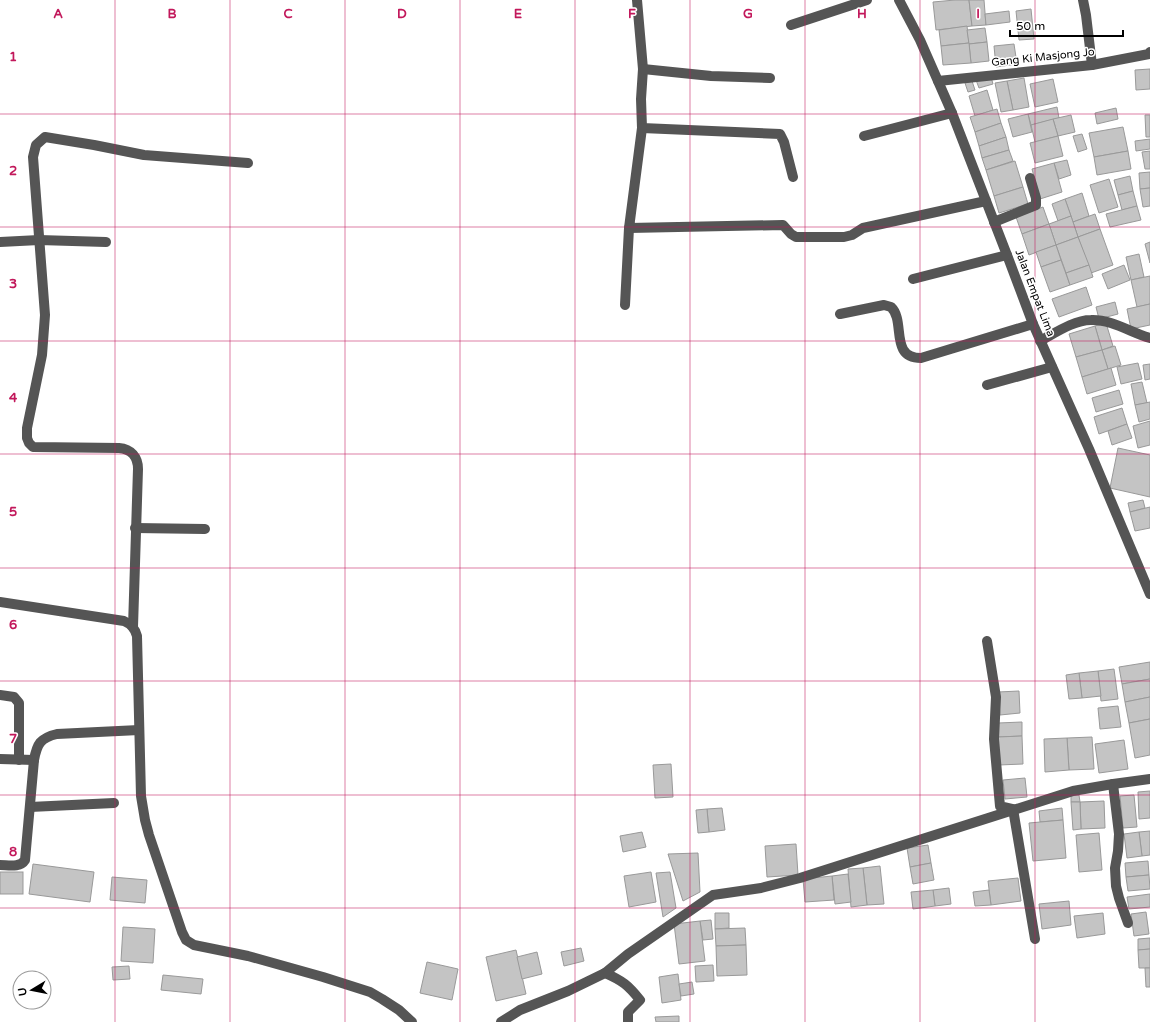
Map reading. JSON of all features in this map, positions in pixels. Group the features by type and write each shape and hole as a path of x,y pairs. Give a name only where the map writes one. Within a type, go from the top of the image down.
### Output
{"street":[{"path":"625,305 629,228 642,128 641,99 643,69 637,0"},
{"path":"791,25 867,0"},
{"name":"Jalan Empat Lima","path":"899,0 920,40 952,113 1033,324 1089,449 1150,594"},
{"path":"1083,0 1092,65"},
{"name":"Gang Ki Masjong Jo","path":"938,80 1092,65 1149,54 1150,52"},
{"path":"643,69 711,76 770,78"},
{"path":"864,136 952,113"},
{"path":"642,128 780,134 784,142 793,176"},
{"path":"248,163 144,155 45,137 36,145 33,157 45,314 42,355 27,428 27,438 33,447 119,448 133,454 138,464 133,627 137,636 140,796 145,820 186,940 194,945 248,956 293,968 370,992 393,1006 412,1022"},
{"path":"994,222 1036,205 1036,198 1030,178"},
{"path":"629,228 783,225 796,237 844,236 852,235 863,228 986,201"},
{"path":"0,242 39,240 106,242"},
{"path":"913,278 1007,255"},
{"path":"840,314 884,305 891,306 895,312 903,350 911,357 916,358 921,358 1033,324"},
{"path":"1040,341 1070,326 1092,320 1121,327 1138,335 1150,338"},
{"path":"986,385 1052,367"},
{"path":"136,528 205,529"},
{"path":"0,602 124,621 133,627"},
{"path":"987,641 996,697 994,739 1000,806 1013,809"},
{"path":"0,695 14,697 19,703 19,760"},
{"path":"0,865 20,865 25,860 34,760 36,748 41,740 47,736 57,734 139,730"},
{"path":"0,759 34,760"},
{"path":"501,1022 520,1010 568,991 605,973 633,950 713,895 761,888 800,878 1073,790 1150,779"},
{"path":"1112,784 1119,834 1115,868 1116,886 1128,923"},
{"path":"30,807 114,803"},
{"path":"1013,809 1035,939"},
{"path":"605,973 621,980 630,987 640,1000 628,1012 628,1022"}],"building":[{"path":"969,0 972,26 936,30 933,2"},
{"path":"969,0 984,0 986,25 972,26"},
{"path":"1031,9 1034,39 1019,40 1016,11"},
{"path":"1009,11 1010,22 986,25 985,14"},
{"path":"967,26 969,43 941,46 939,30"},
{"path":"985,28 987,42 969,44 967,30"},
{"path":"987,42 989,61 971,63 969,44"},
{"path":"969,43 971,63 943,65 941,46"},
{"path":"1014,44 1017,64 996,67 994,46"},
{"path":"1150,69 1150,89 1136,90 1135,70"},
{"path":"991,77 993,84 979,88 976,80"},
{"path":"1024,78 1029,107 1013,110 1007,81"},
{"path":"1053,79 1058,102 1035,107 1030,84"},
{"path":"972,81 975,90 968,92 965,83"},
{"path":"1007,81 1013,110 1001,112 995,83"},
{"path":"987,90 993,110 975,116 969,96"},
{"path":"1057,107 1059,118 1031,125 1028,114"},
{"path":"1116,108 1118,119 1097,124 1095,113"},
{"path":"997,109 1001,123 975,132 970,117"},
{"path":"1028,114 1032,132 1013,137 1008,119"},
{"path":"1071,115 1075,132 1058,136 1053,119"},
{"path":"1145,115 1150,115 1150,137 1146,137"},
{"path":"1053,119 1058,136 1035,142 1031,125"},
{"path":"1001,123 1006,137 979,146 975,132"},
{"path":"1123,127 1128,151 1094,157 1089,133"},
{"path":"1082,134 1087,149 1078,152 1073,136"},
{"path":"1058,136 1063,156 1035,163 1030,143"},
{"path":"1006,137 1009,150 982,158 979,146"},
{"path":"1150,139 1150,149 1136,151 1135,141"},
{"path":"1009,150 1013,161 986,170 982,158"},
{"path":"1128,151 1131,169 1097,175 1094,157"},
{"path":"1150,151 1150,169 1145,169 1142,152"},
{"path":"1067,160 1071,175 1059,179 1054,163"},
{"path":"1015,161 1023,187 994,196 986,170"},
{"path":"1054,163 1062,192 1040,199 1032,169"},
{"path":"1150,172 1150,188 1140,189 1139,173"},
{"path":"1130,176 1133,191 1118,195 1114,180"},
{"path":"1109,179 1118,207 1099,213 1090,185"},
{"path":"1023,187 1028,204 999,213 994,196"},
{"path":"1150,188 1150,206 1143,207 1140,189"},
{"path":"1133,191 1137,206 1122,210 1118,195"},
{"path":"1082,193 1089,216 1073,222 1065,199"},
{"path":"1065,199 1071,216 1058,221 1052,204"},
{"path":"1137,206 1141,220 1110,227 1106,214"},
{"path":"1043,207 1049,224 1022,234 1016,217"},
{"path":"1095,214 1100,229 1078,237 1073,222"},
{"path":"1071,216 1078,237 1056,245 1049,224"},
{"path":"1049,224 1056,245 1029,255 1022,234"},
{"path":"1100,229 1113,265 1091,273 1078,237"},
{"path":"1078,237 1089,265 1066,273 1056,245"},
{"path":"1150,242 1150,263 1145,244"},
{"path":"1056,245 1061,260 1041,267 1036,252"},
{"path":"1139,254 1144,277 1131,280 1126,257"},
{"path":"1061,260 1070,285 1050,292 1041,267"},
{"path":"1089,265 1093,277 1070,285 1066,273"},
{"path":"1124,265 1130,280 1108,289 1102,274"},
{"path":"1150,276 1150,304 1137,307 1131,280"},
{"path":"1086,287 1092,305 1059,317 1052,299"},
{"path":"1115,302 1118,314 1099,319 1096,307"},
{"path":"1150,304 1150,325 1131,329 1127,309"},
{"path":"1106,323 1113,346 1102,350 1095,326"},
{"path":"1095,326 1102,350 1076,357 1069,334"},
{"path":"1115,346 1121,365 1108,369 1102,350"},
{"path":"1102,350 1108,369 1082,377 1076,357"},
{"path":"1138,363 1142,379 1121,384 1117,367"},
{"path":"1150,364 1150,379 1145,380 1143,365"},
{"path":"1111,368 1116,385 1087,394 1082,377"},
{"path":"1142,382 1147,403 1135,405 1131,384"},
{"path":"1119,390 1123,404 1096,412 1092,398"},
{"path":"1150,402 1150,419 1139,422 1135,405"},
{"path":"1122,408 1127,424 1099,434 1094,417"},
{"path":"1150,421 1150,445 1138,448 1133,426"},
{"path":"1127,424 1132,438 1112,445 1108,431"},
{"path":"1118,448 1150,455 1150,497 1110,488"},
{"path":"1143,500 1145,508 1130,512 1128,503"},
{"path":"1150,507 1150,528 1135,531 1130,512"},
{"path":"1150,662 1150,679 1122,684 1119,667"},
{"path":"1114,669 1118,699 1101,701 1098,671"},
{"path":"1098,671 1101,696 1082,698 1079,673"},
{"path":"1079,673 1082,698 1069,699 1066,675"},
{"path":"1150,679 1150,697 1125,702 1122,684"},
{"path":"1019,691 1020,713 1000,715 998,692"},
{"path":"1150,697 1150,719 1129,723 1125,702"},
{"path":"1118,706 1121,727 1100,729 1098,708"},
{"path":"1150,719 1150,755 1135,758 1129,723"},
{"path":"1022,722 1022,736 998,737 998,723"},
{"path":"1022,736 1023,764 999,765 998,737"},
{"path":"1092,737 1094,769 1069,770 1067,738"},
{"path":"1067,738 1069,770 1045,772 1044,739"},
{"path":"1124,740 1128,769 1099,773 1095,744"},
{"path":"671,764 673,797 655,798 653,765"},
{"path":"1025,778 1027,797 1005,799 1003,780"},
{"path":"1150,791 1150,818 1139,819 1138,792"},
{"path":"1071,795 1079,795 1080,802 1071,802"},
{"path":"1134,795 1137,827 1123,828 1120,796"},
{"path":"1104,801 1105,828 1081,829 1080,802"},
{"path":"1071,802 1080,802 1081,829 1073,830"},
{"path":"722,808 725,830 709,832 707,809"},
{"path":"1062,808 1063,820 1040,822 1039,811"},
{"path":"707,809 709,832 698,833 696,810"},
{"path":"1063,820 1066,858 1033,861 1029,823"},
{"path":"1150,831 1150,855 1142,856 1139,832"},
{"path":"642,832 646,847 623,852 620,836"},
{"path":"1139,832 1142,856 1127,858 1124,834"},
{"path":"1099,833 1102,870 1079,872 1076,835"},
{"path":"796,844 798,875 767,877 765,846"},
{"path":"928,845 931,863 910,867 907,848"},
{"path":"698,853 700,892 683,901 668,854"},
{"path":"1148,861 1149,875 1126,877 1125,863"},
{"path":"931,863 934,880 913,884 910,867"},
{"path":"33,864 94,872 90,902 29,894"},
{"path":"880,866 884,904 867,905 863,868"},
{"path":"863,868 867,905 851,907 848,869"},
{"path":"0,872 23,872 23,894 0,894"},
{"path":"651,872 656,902 629,907 624,876"},
{"path":"670,872 676,908 663,917 656,873"},
{"path":"848,874 851,902 835,904 832,876"},
{"path":"1149,875 1150,889 1128,891 1126,877"},
{"path":"832,876 834,900 805,902 803,879"},
{"path":"112,877 147,880 145,903 110,900"},
{"path":"1018,878 1021,901 991,905 988,881"},
{"path":"949,888 951,904 935,906 933,890"},
{"path":"933,890 935,906 913,909 911,892"},
{"path":"989,890 991,905 975,906 973,892"},
{"path":"1150,894 1150,907 1129,909 1127,897"},
{"path":"1069,901 1071,925 1042,929 1039,904"},
{"path":"1146,912 1149,934 1134,936 1131,914"},
{"path":"715,913 729,913 729,928 715,929"},
{"path":"1103,913 1105,934 1077,938 1074,916"},
{"path":"711,920 713,939 703,940 700,921"},
{"path":"700,921 705,961 679,964 674,924"},
{"path":"123,927 155,929 153,963 121,961"},
{"path":"745,928 746,945 716,946 715,929"},
{"path":"1150,938 1150,949 1138,950 1138,939"},
{"path":"746,945 747,975 717,976 716,946"},
{"path":"581,948 584,961 564,966 561,952"},
{"path":"1150,949 1150,968 1139,968 1138,950"},
{"path":"516,950 526,994 496,1001 486,957"},
{"path":"537,952 542,974 522,979 517,957"},
{"path":"427,962 458,969 452,1000 420,993"},
{"path":"713,965 714,981 696,982 695,966"},
{"path":"129,966 130,979 113,980 112,967"},
{"path":"1145,968 1150,968 1150,987 1146,987"},
{"path":"678,974 681,1000 662,1003 659,977"},
{"path":"163,975 203,979 201,994 161,990"},
{"path":"692,982 694,994 681,996 679,984"},
{"path":"679,1016 679,1022 656,1022 655,1017"}]}
